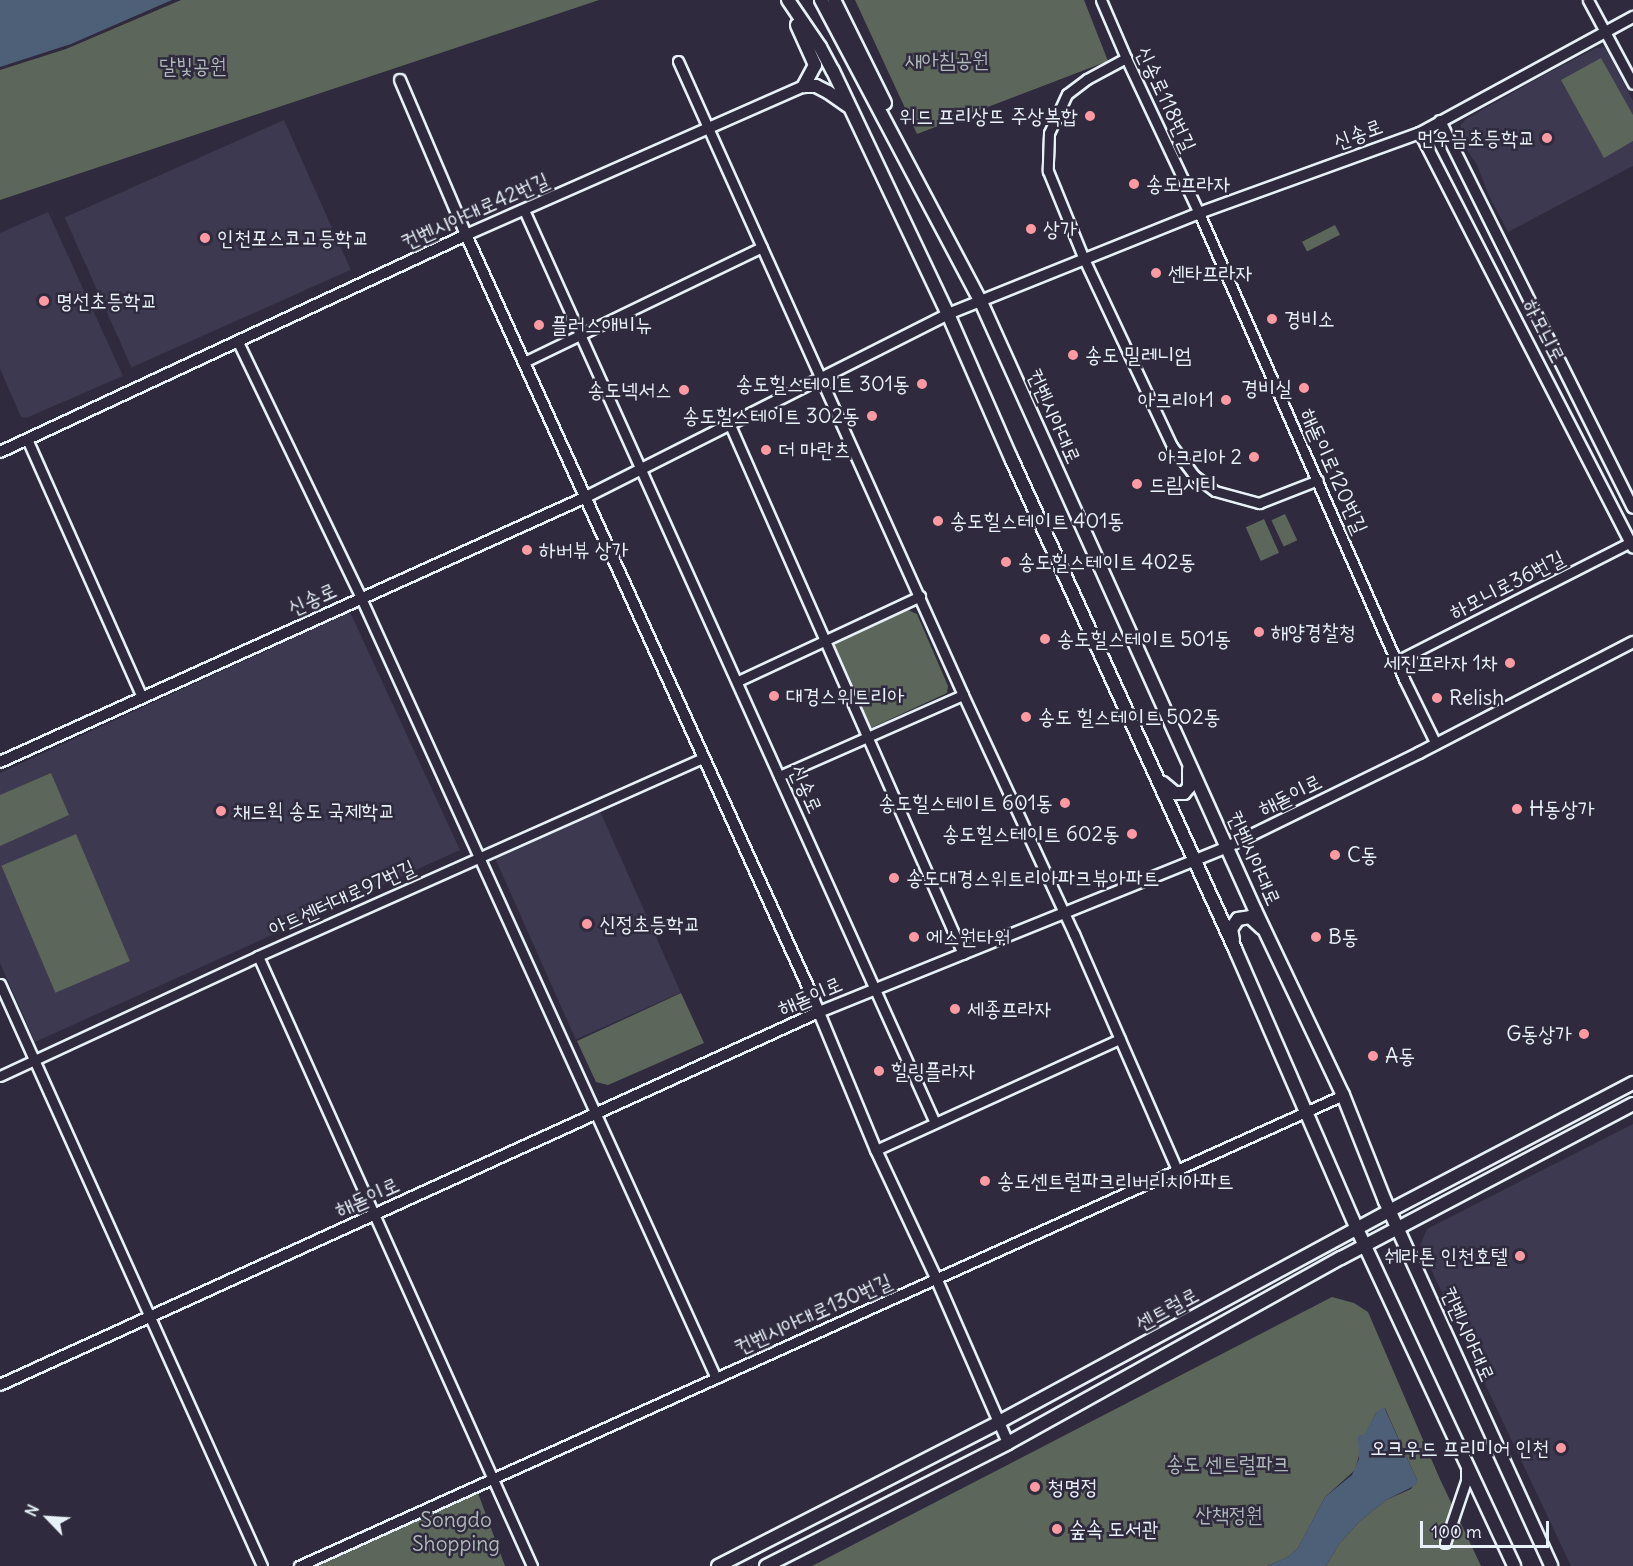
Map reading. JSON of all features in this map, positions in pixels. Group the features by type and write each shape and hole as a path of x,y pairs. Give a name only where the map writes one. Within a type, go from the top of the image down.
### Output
{"main road":[{"path":"787,0 820,47"},
{"path":"787,0 814,59 812,76 804,86"},
{"path":"798,0 948,314 1011,458 1236,951 1357,1229 1514,1566"},
{"name":"컨벤시아대로","path":"821,0 981,302 1227,848 1342,1095 1389,1211 1551,1566"},
{"name":"컨벤시아대로","path":"834,0 902,141 912,171"},
{"path":"804,86 816,86 850,108"},
{"path":"1154,772 1167,788 1181,794 1189,787 1188,759"},
{"path":"1236,951 1231,929 1238,919 1254,919 1266,933"},
{"name":"센트럴로","path":"718,1566 999,1422 1389,1211 1633,1083"},
{"name":"센트럴로","path":"765,1566 1008,1443 1365,1245 1633,1104"}],"street":[{"name":"신송로118번길","path":"1101,0 1199,213"},
{"path":"1588,0 1633,84"},
{"name":"신송로","path":"0,762 586,497 948,314 1199,213 1420,133 1633,17"},
{"path":"1126,58 1087,79 1067,94 1049,133 1048,171 1083,259 1172,446 1194,476 1215,491 1259,503 1318,480"},
{"path":"678,61 963,695 1065,913 1177,1170"},
{"path":"400,80 465,235 819,1012 876,1150 936,1278 1008,1443"},
{"name":"컨벤시아대로42번길","path":"0,452 465,235 804,86"},
{"name":"하모니로","path":"1440,121 1633,508"},
{"name":"하모니로","path":"1420,133 1632,543"},
{"path":"524,210 640,470"},
{"name":"해돋이로120번길","path":"1199,213 1436,744"},
{"path":"524,362 762,247"},
{"path":"238,342 361,598 716,1378"},
{"path":"730,425 963,954"},
{"path":"27,439 142,697"},
{"name":"신송로","path":"640,470 738,681 874,991 935,1123"},
{"name":"하모니로36번길","path":"1397,661 1632,543"},
{"path":"738,681 920,596"},
{"name":"해돋이로","path":"0,1385 819,1012 1227,848 1436,744 1633,642"},
{"path":"779,776 963,695"},
{"name":"아트센터대로97번길","path":"0,1076 258,956 702,758"},
{"path":"258,956 532,1566"},
{"path":"0,984 262,1566"},
{"path":"876,1150 1120,1039"},
{"name":"컨벤시아대로130번길","path":"299,1566 1342,1095"},
{"path":"1445,1543 1466,1481 1465,1461"}],"shaded area":[{"name":"먼우금초등학교","path":"1605,47 1633,101 1633,166 1508,232 1489,196 1477,165 1461,141 1461,124 1544,75 1596,48"},
{"name":"인천포스코고등학교","path":"284,120 351,270 131,367 65,218"},
{"name":"명선초등학교","path":"48,212 123,376 26,418 21,417 0,369 0,233"},
{"name":"채드윅 송도 국제학교","path":"350,612 460,850 35,1042 0,963 0,773"},
{"name":"신정초등학교","path":"599,809 681,993 576,1039 494,856"},
{"path":"1633,1124 1633,1566 1571,1566 1420,1246 1427,1229"}],"green space":[{"name":"달빛공원","path":"181,0 599,0 0,200 0,70 66,49"},
{"name":"새아침공원","path":"855,0 1084,0 1108,61 917,134"},
{"path":"1601,58 1633,115 1633,141 1604,158 1561,80"},
{"path":"1335,225 1340,235 1307,252 1302,242"},
{"path":"1285,514 1297,540 1284,547 1271,520"},
{"path":"1264,519 1279,553 1261,561 1246,527"},
{"path":"908,610 917,614 948,686 947,693 871,728 833,644"},
{"path":"51,773 69,815 0,846 0,795"},
{"path":"76,834 130,961 55,993 1,866"},
{"path":"681,993 704,1043 608,1085 596,1082 577,1041"},
{"name":"송도 센트럴파크","path":"1332,1297 1354,1303 1368,1312 1439,1477 1481,1566 1326,1566 1339,1544 1359,1522 1386,1500 1411,1489 1417,1480 1385,1408 1376,1413 1365,1435 1358,1436 1360,1452 1355,1470 1325,1497 1298,1548 1288,1557 1267,1566 812,1566"},
{"name":"Songdo Shopping","path":"475,1485 505,1566 311,1566"}],"water":[{"path":"0,0 172,0 71,44 0,67"},
{"path":"1384,1407 1417,1480 1416,1485 1386,1500 1359,1522 1339,1544 1326,1566 1267,1566 1288,1557 1298,1548 1325,1497 1352,1475 1359,1459 1358,1436 1365,1434 1376,1413"}],"place":[{"name":"위드 프리상뜨 주상복합","path":"1090,116"},
{"name":"먼우금초등학교","path":"1547,138"},
{"name":"송도프라자","path":"1134,184"},
{"name":"상가","path":"1031,229"},
{"name":"인천포스코고등학교","path":"205,238"},
{"name":"센타프라자","path":"1156,273"},
{"name":"명선초등학교","path":"44,301"},
{"name":"경비소","path":"1272,319"},
{"name":"플러스애비뉴","path":"539,325"},
{"name":"송도 밀레니엄","path":"1073,355"},
{"name":"송도힐스테이트 301동","path":"922,384"},
{"name":"경비실","path":"1304,388"},
{"name":"송도넥서스","path":"684,390"},
{"name":"아크리아1","path":"1226,400"},
{"name":"송도힐스테이트 302동","path":"872,416"},
{"name":"더 마란츠","path":"766,450"},
{"name":"아크리아 2","path":"1254,457"},
{"name":"드림시티","path":"1137,484"},
{"name":"송도힐스테이트 401동","path":"938,521"},
{"name":"하버뷰 상가","path":"527,550"},
{"name":"송도힐스테이트 402동","path":"1006,562"},
{"name":"해양경찰청","path":"1259,632"},
{"name":"송도힐스테이트 501동","path":"1045,639"},
{"name":"세진프라자 1차","path":"1510,663"},
{"name":"대경스위트리아","path":"774,696"},
{"name":"Relish","path":"1437,698"},
{"name":"송도 힐스테이트 502동","path":"1026,717"},
{"name":"송도힐스테이트 601동","path":"1065,803"},
{"name":"H동상가","path":"1517,809"},
{"name":"채드윅 송도 국제학교","path":"221,811"},
{"name":"송도힐스테이트 602동","path":"1132,834"},
{"name":"C동","path":"1335,855"},
{"name":"송도대경스위트리아파크뷰아파트","path":"894,878"},
{"name":"신정초등학교","path":"587,924"},
{"name":"에스원타워","path":"914,937"},
{"name":"B동","path":"1316,937"},
{"name":"세종프라자","path":"955,1009"},
{"name":"G동상가","path":"1584,1034"},
{"name":"A동","path":"1373,1056"},
{"name":"힐링플라자","path":"879,1071"},
{"name":"송도센트럴파크리버리치아파트","path":"985,1181"},
{"name":"쉐라톤 인천호텔","path":"1520,1256"},
{"name":"오크우드 프리미어 인천","path":"1561,1448"},
{"name":"청명정","path":"1035,1487"},
{"name":"숲속 도서관","path":"1057,1529"}],"park label":[{"name":"산책정원","path":"1229,1515"}]}
